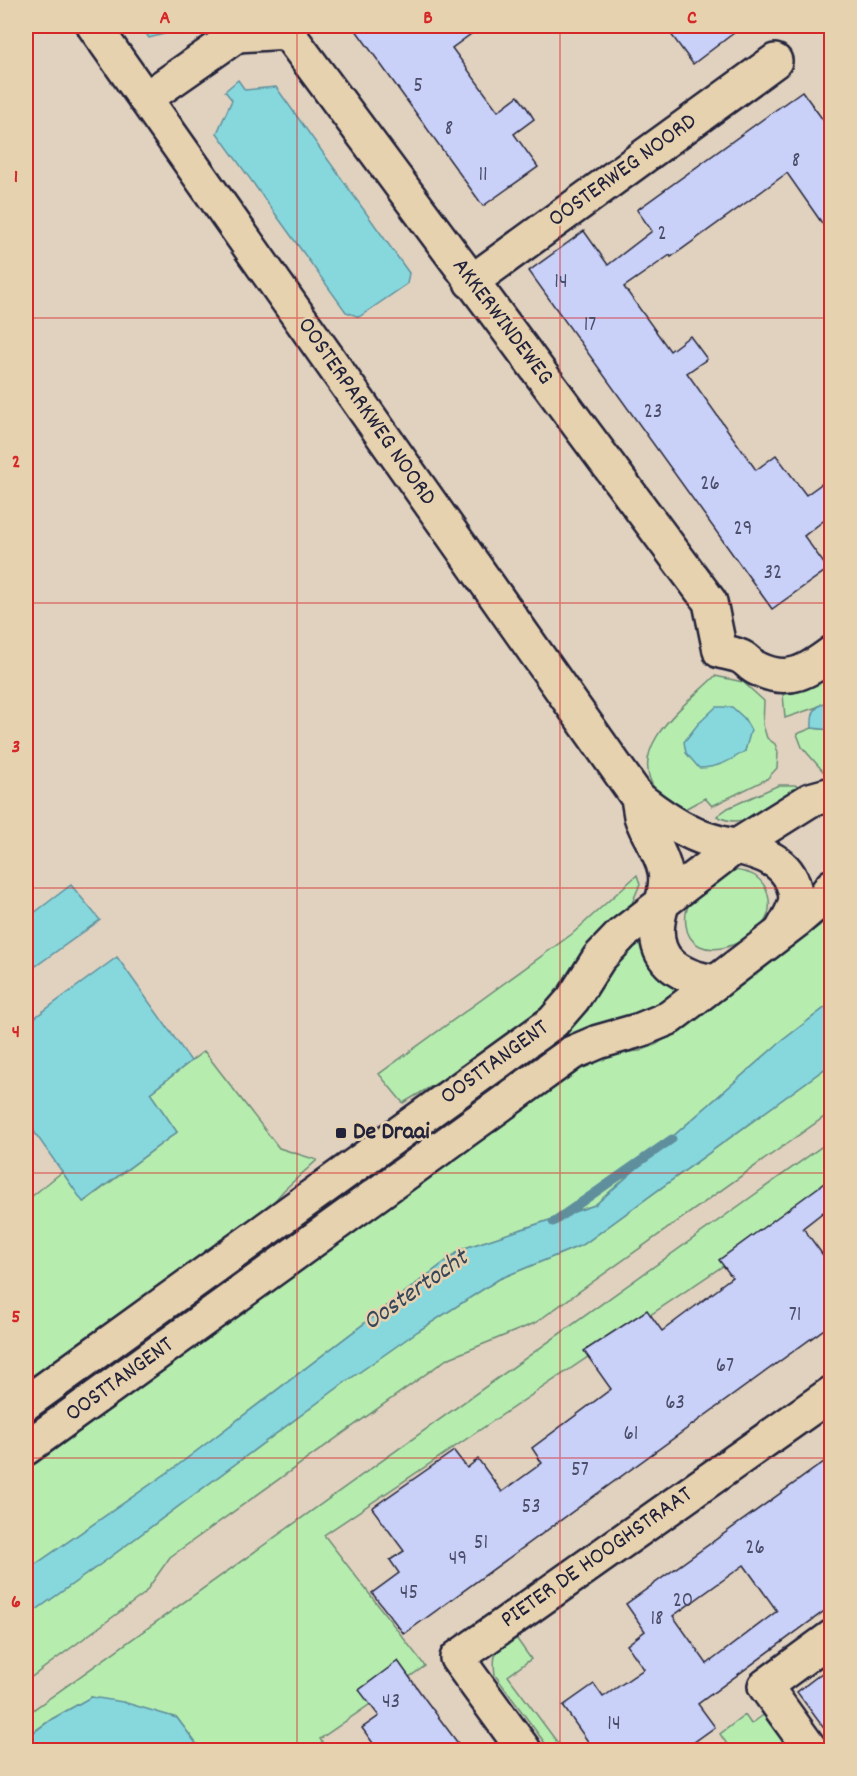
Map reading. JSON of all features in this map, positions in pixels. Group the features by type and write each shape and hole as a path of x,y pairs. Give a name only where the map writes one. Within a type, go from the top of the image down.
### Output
{"street":[{"name":"OOSTERPARKWEG NOORD","path":"94,26 638,798 671,822 699,837 772,859 785,869 796,893 795,904 781,932"},
{"name":"AKKERWINDEWEG","path":"145,99 237,35 292,29 471,282 710,602 720,651 741,657 757,669 786,675 806,672 831,653"},
{"name":"OOSTERWEG NOORD","path":"471,282 775,61"},
{"name":"OOSTTANGENT","path":"26,1403 553,1022 573,999 599,958 622,934 663,901 735,847 810,800 831,794"},
{"name":"OOSTERPARKWEG NOORD","path":"638,798 642,817 666,873 658,933 662,953 678,972 700,980 716,982"},
{"name":"OOSTTANGENT","path":"26,1448 572,1053 669,1018 824,897 831,885"},
{"name":"PIETER DE HOOGHSTRAAT","path":"524,1750 457,1658 831,1393"},
{"path":"812,1750 765,1686 831,1637"}],"green space":[{"path":"831,669 831,699 817,707 785,718 783,694 799,692"},
{"path":"715,676 743,682 764,701 763,725 767,738 775,744 778,752 777,768 767,779 712,806 705,798 681,811 656,791 648,774 648,758 663,727","holes":["698,724 747,741 745,751"]},
{"path":"812,728 831,730 831,778 802,747 797,734"},
{"path":"779,785 808,788 763,814 751,818 739,821 717,816 728,808"},
{"path":"733,870 753,875 765,886 769,899 766,919 757,931 742,941 716,949 700,946 694,942 687,931 686,918 689,904 705,886"},
{"path":"637,875 640,884 630,908 529,1029 403,1103 379,1074 572,934"},
{"path":"831,913 831,1003 779,1043 595,1205 462,1249 177,1466 26,1571 26,1459 566,1073 615,1053 640,1051 657,1044 819,926"},
{"path":"640,935 679,989 677,995 671,1002 532,1068 521,1053 608,964"},
{"path":"204,1051 279,1148 317,1160 284,1190 264,1213 26,1384 26,1201 62,1172 84,1202 177,1132 150,1093"},
{"path":"831,1060 831,1112 535,1323 447,1359 170,1557 144,1594 26,1681 26,1617 418,1331 499,1279 584,1244 827,1067"},
{"path":"831,1140 831,1193 324,1535 425,1666 320,1739 328,1750 201,1750 177,1718 91,1697 26,1737 26,1715"},
{"path":"514,1635 531,1659 508,1676 563,1750 550,1750 495,1675 495,1656 503,1644"},
{"path":"769,1711 798,1750 725,1750 729,1747 720,1734 745,1715 751,1724"}],"water":[{"path":"141,26 196,27 187,33 183,29 149,38"},
{"path":"238,80 245,90 276,87 409,273 407,284 359,317 346,312 217,133 232,100 225,91"},
{"path":"831,699 831,730 812,728 813,713 821,704"},
{"path":"716,707 732,707 744,718 751,730 745,751 723,763 699,768 686,753 684,742 698,724"},
{"path":"71,885 100,920 26,973 26,919"},
{"path":"117,957 191,1061 150,1093 177,1132 83,1202 26,1120 26,1024"},
{"path":"831,1003 831,1060 827,1067 584,1244 499,1279 418,1331 26,1617 26,1571 177,1466 462,1249 595,1205 779,1043"},
{"path":"91,1697 123,1702 177,1718 201,1750 26,1750 26,1738 52,1719"}],"building":[{"path":"353,26 482,26 452,48 498,111 518,96 527,108 534,119 514,134 538,167 483,206"},
{"path":"665,26 743,26 693,64"},
{"path":"802,91 831,131 831,236 787,173 671,257 670,255 624,287 670,351 690,336 707,359 687,373 756,470 776,455 806,495 831,477 831,515 804,536 828,569 772,609 529,271 584,231 608,265 652,231 637,210"},
{"path":"831,1178 831,1206 803,1228 831,1266 831,1324 404,1634 372,1593 399,1573 390,1560 404,1551 372,1508 454,1451 467,1468 478,1459 502,1492 542,1463 532,1448 611,1389 584,1351 647,1310 662,1331 732,1277 719,1260"},
{"path":"831,1457 831,1606 698,1704 715,1727 683,1750 594,1750 563,1706 594,1684 603,1697 644,1669 627,1645 645,1631 626,1604","holes":["744,1565 777,1611 707,1664 673,1616"]},
{"path":"398,1661 463,1750 378,1750 362,1728 379,1716 359,1690"},
{"path":"831,1666 831,1738 797,1692"}],"waterway":[{"name":"Oostertocht","path":"553,1222 672,1139"}],"place":[{"name":"De Draai","path":"341,1133"}]}
